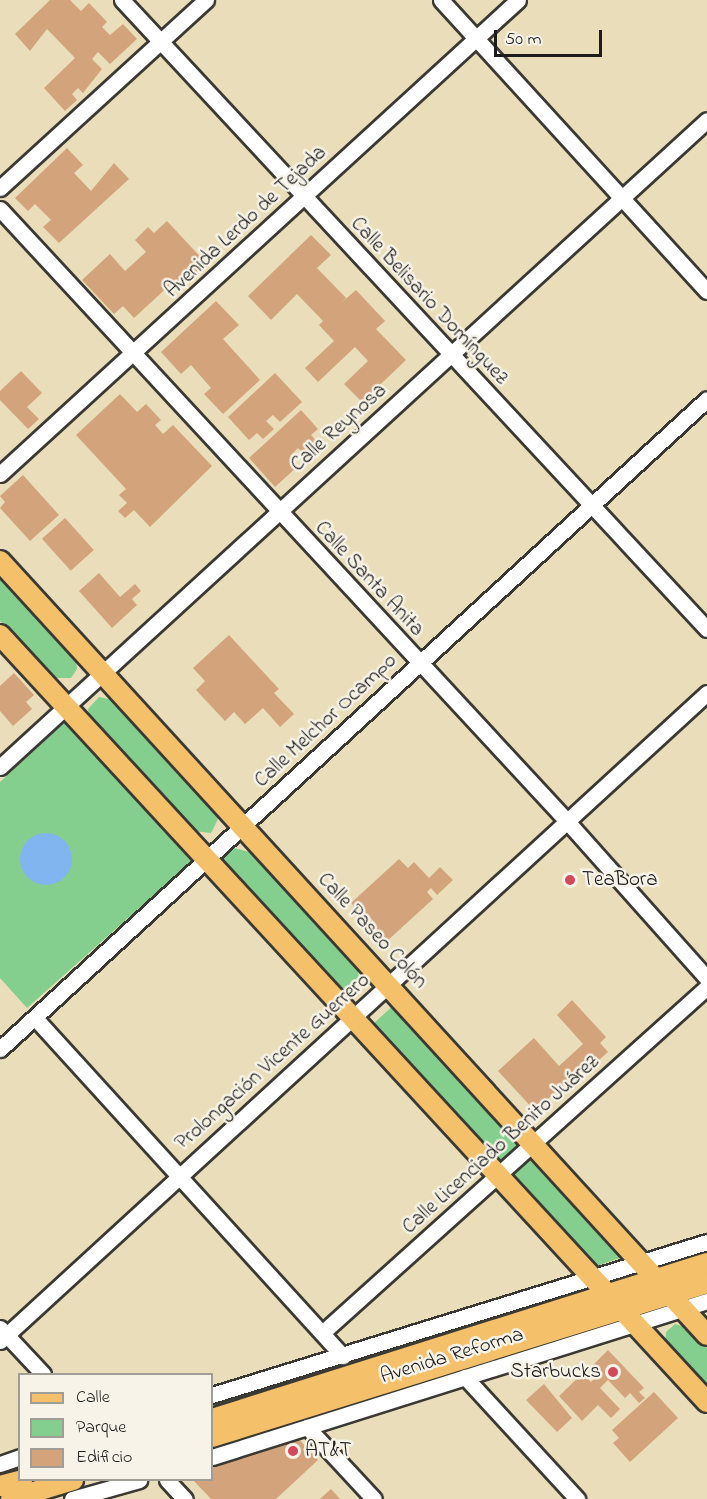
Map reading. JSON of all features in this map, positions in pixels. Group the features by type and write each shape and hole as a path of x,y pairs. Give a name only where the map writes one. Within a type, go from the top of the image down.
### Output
{"main road":[{"name":"Calle Paseo Colón","path":"0,561 243,828 389,984 707,1335"},
{"path":"0,635 707,1402"},
{"name":"Avenida Reforma","path":"213,1419 707,1263"},
{"name":"Avenida Reforma","path":"213,1437 622,1310 676,1301 707,1282"},
{"path":"213,1406 253,1406"},
{"path":"0,1486 18,1480"},
{"path":"11,1499 67,1481"}],"street":[{"name":"Calle Belisario Domínguez","path":"123,0 707,629"},
{"path":"0,188 206,0"},
{"path":"441,0 707,291"},
{"name":"Avenida Lerdo de Tejada","path":"0,474 518,0"},
{"name":"Calle Reynosa","path":"0,767 101,672 452,356 707,120"},
{"name":"Calle Santa Anita","path":"0,209 418,663 567,820 707,978"},
{"name":"Calle Melchor Ocampo","path":"0,1049 243,828 590,504 707,399"},
{"name":"Prolongación Vicente Guerrero","path":"2,1334 178,1177 707,693"},
{"name":"Calle Licenciado Benito Juárez","path":"322,1333 500,1177 707,987"},
{"path":"36,1018 343,1356"},
{"name":"Avenida Reforma","path":"213,1395 707,1242"},
{"name":"Avenida Reforma","path":"213,1457 635,1324 676,1301 707,1301"},
{"path":"2,1334 42,1373"},
{"path":"465,1377 577,1499"},
{"path":"308,1427 374,1499"},
{"path":"0,1464 18,1458"},
{"path":"72,1499 132,1481"},
{"path":"169,1481 185,1499"}],"green space":[{"path":"0,576 76,659 77,669 71,678 52,678 0,621"},
{"path":"99,697 114,700 216,811 218,819 211,833 193,831 90,719 88,709"},
{"path":"66,721 192,861 27,1008 0,978 0,782"},
{"path":"234,848 253,853 357,967 359,977 350,987 340,989 333,985 222,864 225,853"},
{"path":"396,1003 631,1254 594,1267 373,1024"},
{"path":"675,1324 689,1328 707,1348 707,1393 665,1347 666,1332"}],"water":[{"path":"41,833 51,833 65,840 72,859 65,878 51,885 41,885 31,881 24,874 20,864 20,854 24,844 31,837"}],"building":[{"path":"50,0 70,0 81,11 89,3 107,22 102,27 110,35 123,24 137,39 110,64 98,52 92,59 102,69 83,93 78,88 72,94 77,100 65,111 44,88 75,58 47,29 30,51 15,34"},
{"path":"67,148 83,165 74,173 91,191 114,163 129,179 59,243 43,227 51,220 35,204 28,211 15,198"},
{"path":"167,221 206,263 178,290 172,283 134,318 123,306 114,314 82,280 110,254 125,271 146,252 135,240 148,227 154,233"},
{"path":"311,235 331,255 317,268 346,298 341,303 356,290 385,321 376,329 406,360 362,402 344,384 368,361 355,347 318,382 305,368 334,341 319,325 323,321 297,294 271,320 248,296"},
{"path":"216,301 239,325 223,339 260,380 223,414 204,394 211,388 191,365 181,374 161,352"},
{"path":"21,371 42,393 27,407 39,419 28,429 0,400 0,391"},
{"path":"275,373 302,402 280,422 273,415 266,421 274,429 263,439 257,433 249,440 228,417"},
{"path":"120,394 137,412 146,404 161,420 155,425 163,434 173,425 212,466 150,527 134,510 125,518 118,511 127,503 119,495 126,489 76,435"},
{"path":"301,410 318,429 311,435 320,445 307,457 298,448 290,456 298,466 275,487 249,458"},
{"path":"23,475 59,515 30,541 0,508 5,502 0,496"},
{"path":"65,518 94,550 71,571 42,539"},
{"path":"99,573 120,597 135,584 141,591 132,599 137,605 112,628 79,591"},
{"path":"229,635 279,689 274,693 294,714 280,727 263,708 245,724 234,712 225,721 196,690 205,681 193,668"},
{"path":"14,673 34,695 26,702 32,709 13,726 0,711 0,686"},
{"path":"399,859 408,868 414,862 429,878 440,867 453,880 437,895 431,888 427,892 433,899 386,942 372,926 375,923 369,916 365,919 351,903"},
{"path":"572,1000 606,1037 600,1043 608,1052 599,1060 595,1056 535,1111 498,1071 534,1038 559,1066 583,1044 557,1015"},
{"path":"608,1350 644,1388 639,1392 645,1398 639,1403 630,1393 625,1398 608,1380 600,1388 620,1409 611,1418 598,1405 582,1421 559,1396 583,1373 591,1382 601,1373 593,1365"},
{"path":"544,1384 572,1418 557,1432 526,1400"},
{"path":"654,1392 678,1418 630,1462 613,1443 619,1438 612,1430"},
{"path":"295,1435 318,1460 276,1499 211,1499 194,1481 213,1481 213,1462"},
{"path":"331,1489 340,1499 320,1499"}],"place":[{"name":"TeaBora","path":"570,880"},
{"name":"Starbucks","path":"613,1372"},
{"name":"AT&T","path":"293,1451"}]}
